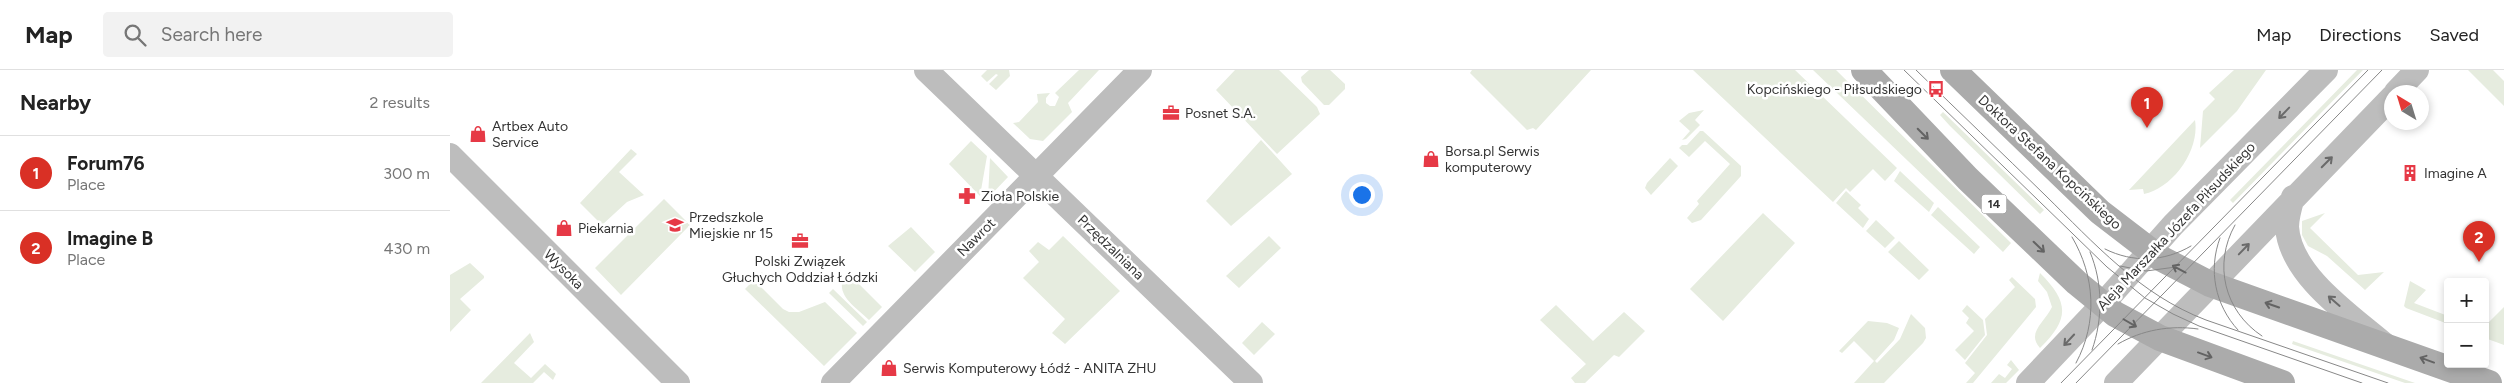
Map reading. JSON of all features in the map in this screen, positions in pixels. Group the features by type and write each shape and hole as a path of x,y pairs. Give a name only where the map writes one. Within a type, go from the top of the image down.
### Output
{"main road":[{"name":"14","path":"1864,70 1968,179 2102,305 2124,320 2160,338 2282,383"},
{"name":"Doktora Stefana Kopcińskiego","path":"1954,70 2100,212 2150,252 2175,267 2210,284 2384,344 2489,383"}],"street":[{"name":"Przędzalniana","path":"926,70 1252,383"},
{"name":"Nawrot","path":"833,383 1140,70"},
{"path":"2403,85 2417,70"},
{"name":"Aleja Marszałka Józefa Piłsudskiego","path":"2028,383 2102,305 2173,225 2318,73"},
{"path":"2116,383 2293,197 2384,105"},
{"name":"Wysoka","path":"450,155 678,383"},
{"path":"2293,197 2289,210 2287,229 2293,248 2304,268 2329,297 2384,344"}],"shaded area":[{"path":"987,70 1009,70 1010,76 996,90 989,84 998,75 996,74 987,82 981,76"},
{"path":"1079,70 1099,70 1068,103 1072,112 1043,141 1030,139 1013,123 1019,122 1038,102 1037,94 1050,93 1046,98 1046,103 1050,106 1055,106 1059,97 1055,93"},
{"path":"1235,70 1279,70 1317,107 1320,114 1277,154 1216,90"},
{"path":"1309,70 1330,70 1345,84 1345,89 1329,105 1324,105 1302,82 1301,77"},
{"path":"1472,70 1591,70 1536,130 1533,128 1527,130 1470,73"},
{"path":"1693,70 1795,70 1897,168 1885,181 1873,169 1850,192 1846,188 1833,202"},
{"path":"1813,70 1836,70 2011,243 2003,252"},
{"path":"2234,70 2266,70 2237,111 2200,148 2203,111 2215,99 2209,93"},
{"path":"2357,70 2363,70 2233,203 2230,200"},
{"path":"2468,70 2493,70 2504,81 2504,106"},
{"path":"1704,110 1695,120 1700,125 1686,139 1682,140 1690,131 1679,121 1689,113"},
{"path":"1943,112 2044,210 2040,214 1950,126 1940,115"},
{"path":"2195,120 2195,132 2189,155 2174,176 2155,190 2144,194 2143,189 2129,190"},
{"path":"1700,131 1703,131 1741,166 1741,176 1701,220 1692,223 1687,218 1699,204 1697,201 1730,164 1705,141 1689,157 1679,148 1682,145 1687,145"},
{"path":"1261,140 1292,174 1231,226 1206,201"},
{"path":"971,141 987,156 980,196 949,164"},
{"path":"631,149 637,154 619,172 644,195 627,202 602,225 580,203"},
{"path":"990,158 1008,177 988,198"},
{"path":"1670,158 1678,166 1651,195 1645,188 1647,183"},
{"path":"1900,171 1934,203 1929,212 1894,181"},
{"path":"1846,191 1861,205 1858,208 1869,219 1863,228 1836,203"},
{"path":"664,199 690,225 621,295 595,268"},
{"path":"1938,207 1980,247 1974,254 1931,215"},
{"path":"1763,213 1795,243 1723,321 1690,289"},
{"path":"2325,213 2310,228 2358,275 2384,272 2365,290 2327,256 2308,246 2302,235 2302,221"},
{"path":"1876,220 1895,238 1885,248 1866,231"},
{"path":"911,227 935,252 915,272 888,246"},
{"path":"1063,236 1120,291 1065,344 1052,333 1065,319 1023,278 1039,262 1029,251 1038,242 1049,250"},
{"path":"1269,236 1281,248 1239,288 1226,276"},
{"path":"1899,241 1929,270 1919,280 1888,252"},
{"path":"470,263 484,278 460,299 471,310 450,332 450,275"},
{"path":"762,272 764,278 761,287 783,309 789,312 799,312 825,302 857,333 824,366 745,289"},
{"path":"2040,273 2050,283 2056,293 2061,302 2062,310 2057,328 2040,348 2036,343 2036,332 2052,307 2047,292 2038,281"},
{"path":"844,276 847,278 849,276 858,278 859,284 882,307 869,320 848,301 842,289"},
{"path":"2012,277 2035,299 2036,307 1973,383 1966,383 1975,373 1965,363 1987,335 1985,319 2015,287 2009,280"},
{"path":"2410,281 2426,290 2414,303 2444,314 2444,322 2406,308 2404,306"},
{"path":"833,289 867,322 863,326 829,293"},
{"path":"1556,305 1593,341 1624,312 1645,331 1619,357 1614,355 1585,383 1575,383 1571,378 1586,364 1540,320"},
{"path":"1967,305 1983,320 1985,335 1965,360 1955,350 1974,331 1966,323 1969,318 1962,311"},
{"path":"2504,307 2504,345 2489,339 2489,322"},
{"path":"1911,314 1925,328 1926,338 1923,343 1884,383 1854,383 1874,361 1854,341 1842,353 1839,351 1868,321 1887,323 1899,328 1894,340 1875,361 1877,363 1900,339"},
{"path":"1262,322 1275,334 1254,355 1242,343"},
{"path":"530,333 534,342 514,363 531,378 545,364 556,374 553,380 544,372 533,383 481,383"},
{"path":"2293,341 2415,383 2405,383 2292,344"},
{"path":"2011,360 2019,370 2006,383 1991,383 1999,374 2005,378 2012,369 2007,365"}],"tram line":[{"path":"1904,70 2107,267 2145,298 2199,326 2362,383"},
{"path":"1916,70 2100,249 2160,297 2206,320 2388,383"},
{"path":"2061,383 2368,70"},
{"path":"2076,383 2382,70"},
{"path":"2235,225 2228,240 2225,255 2224,271 2226,286 2239,314 2249,326 2262,336"},
{"path":"2072,237 2085,267 2091,299 2088,332 2076,363"},
{"path":"2220,238 2215,262 2214,275 2216,287 2224,310 2238,330"},
{"path":"2105,249 2126,257 2148,259 2170,255 2191,246"},
{"path":"2090,252 2097,276 2100,301 2100,314 2092,350"},
{"path":"2120,266 2146,271 2176,267"},
{"path":"2118,344 2137,335 2156,330 2167,328 2198,329"}],"place":[{"name":"Kopcińskiego - Piłsudskiego","path":"1936,89"},
{"name":"Posnet S.A.","path":"1171,113"},
{"name":"Forum76","path":"2147,128"},
{"name":"Artbex Auto Service","path":"478,134"},
{"name":"Borsa.pl Serwis komputerowy","path":"1431,159"},
{"name":"Imagine A","path":"2410,173"},
{"name":"Zioła Polskie","path":"967,196"},
{"name":"Przedszkole Miejskie nr 15","path":"675,225"},
{"name":"Piekarnia","path":"564,228"},
{"name":"Polski Związek Głuchych Oddział Łódzki","path":"800,241"},
{"name":"Imagine B","path":"2479,262"},
{"name":"Serwis Komputerowy Łódź - ANITA ZHU","path":"889,368"}]}
